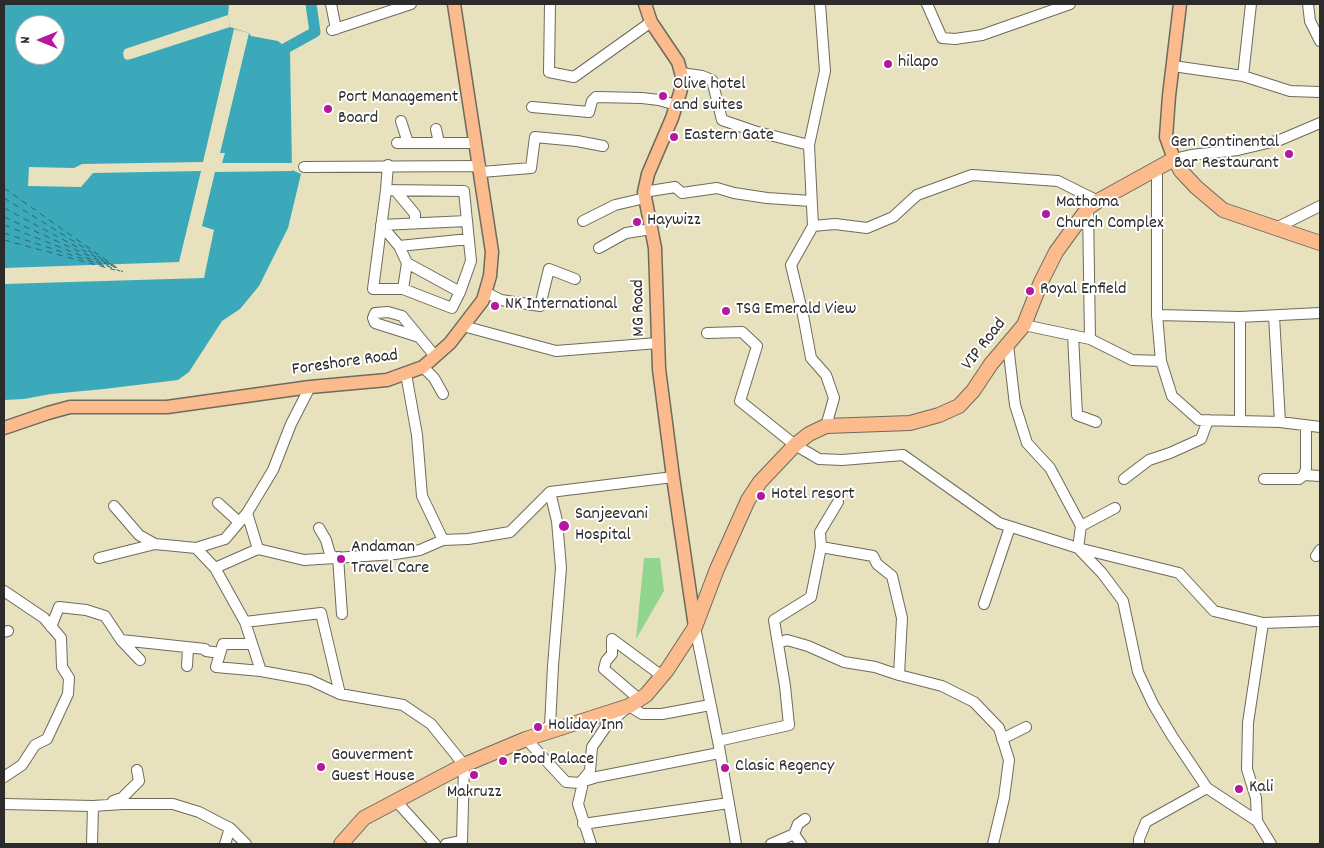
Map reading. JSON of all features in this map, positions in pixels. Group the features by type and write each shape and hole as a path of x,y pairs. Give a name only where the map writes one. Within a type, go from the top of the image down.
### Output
{"highway":[{"name":"VIP Road","path":"634,703 646,695 662,676 695,627 717,569 748,500 760,482 795,445 809,434 826,426 910,423 939,415 959,406 973,391 991,364 1024,325 1041,282 1056,252 1093,205 1174,159"},
{"path":"1174,159 1181,171 1196,187 1223,210 1320,243"},
{"path":"341,844 364,818 464,764 526,739 634,703"}],"main road":[{"name":"Foreshore Road","path":"4,428 70,407 167,407 310,387 387,380 423,367 450,343 483,300 490,276 492,252 454,4"},
{"path":"645,4 651,22 678,62 681,73"},
{"path":"1174,159 1166,137 1180,4"},
{"name":"MG Road","path":"681,73 683,80 676,106 648,174 645,195 655,248 659,369 695,627"}],"street":[{"path":"331,4 334,29 381,9 411,4"},
{"path":"550,4 549,72 574,77 651,22"},
{"path":"820,4 825,71 809,145 813,226 791,265 811,358 826,375 834,398 826,426"},
{"path":"927,4 942,38 955,39 982,35 1070,4"},
{"path":"1243,76 1251,4"},
{"path":"1308,4 1310,21 1320,41"},
{"path":"1173,66 1243,76 1290,91 1320,92"},
{"path":"681,73 702,76 712,80 722,120 754,131 809,145"},
{"path":"532,107 589,112 596,96 659,100 676,106"},
{"path":"401,121 402,143 476,143"},
{"path":"1174,159 1191,155 1238,150 1280,140 1320,123"},
{"path":"436,129 439,143"},
{"path":"304,167 388,165 480,169 531,168 535,137 577,140 603,146"},
{"path":"388,165 391,190 381,225 373,288 403,289 452,308 471,261 464,191 391,190"},
{"path":"1155,169 1158,176 1157,315 1161,361 1172,396 1199,420 1280,422 1320,428"},
{"path":"813,226 835,224 867,228 893,217 917,194 972,175 1058,181 1093,205 1090,339"},
{"path":"583,221 615,205 675,188 682,193 716,188 750,195 811,201"},
{"path":"391,190 415,214 415,224"},
{"path":"1276,228 1320,206"},
{"path":"381,225 467,221"},
{"path":"381,225 399,246 407,263 403,289"},
{"path":"599,248 626,233 651,229"},
{"path":"399,246 469,240"},
{"path":"407,263 460,292"},
{"path":"485,292 501,300 540,306 549,269 576,280"},
{"path":"1157,315 1240,317 1320,313"},
{"path":"1274,316 1280,422"},
{"path":"1240,317 1240,420"},
{"path":"1024,325 1090,339 1132,360 1161,361"},
{"path":"463,326 556,351 658,343"},
{"path":"707,334 742,332 757,346 740,402 795,445 819,459 842,460 903,455 999,523 1078,548 1178,573 1214,611 1263,622 1320,621"},
{"path":"1073,335 1077,415 1096,422"},
{"path":"419,336 435,356"},
{"path":"1008,345 1015,405 1027,443 1050,468 1081,526 1078,548"},
{"path":"423,367 434,378 443,394"},
{"path":"406,374 417,435 422,496 443,540"},
{"path":"99,558 155,544 196,548 225,539 247,514 273,470 291,424 310,387"},
{"path":"1124,479 1148,460 1170,453 1201,439 1208,420"},
{"path":"1264,479 1299,479 1304,475 1306,469 1306,426"},
{"path":"1304,475 1320,476"},
{"path":"214,568 258,549 304,560 395,554 420,550 443,540 468,539 510,532 550,492 673,477"},
{"path":"550,492 557,521 561,568 550,726 526,739 566,782 580,783 597,777 719,753"},
{"path":"718,741 789,725 774,620 810,597 821,547 820,532 838,502"},
{"path":"218,503 239,522"},
{"path":"114,506 139,535 155,544"},
{"path":"1081,526 1115,508"},
{"path":"247,514 258,549"},
{"path":"984,604 1010,527"},
{"path":"319,528 326,540 330,554 336,557"},
{"path":"821,547 873,556 877,564 892,576 902,618 899,675"},
{"path":"196,548 214,568 245,622 261,672"},
{"path":"1078,548 1102,573 1123,601 1138,672 1153,704 1172,736 1207,788 1257,820 1272,844"},
{"path":"336,557 342,614"},
{"path":"4,591 44,618 61,638 62,667 69,678 68,694 47,739 35,745 22,765 4,777"},
{"path":"51,627 59,607 86,610 106,616 121,640 140,660"},
{"path":"245,622 321,613 340,694"},
{"path":"1257,820 1256,798 1247,769 1248,723 1263,622"},
{"path":"695,627 736,844"},
{"path":"662,676 612,639 612,654 606,661 604,669 642,714 662,714 710,705"},
{"path":"121,640 220,653"},
{"path":"778,642 787,640 808,646 844,662 875,666 899,675 942,686 974,702 998,728 1009,760 1004,798 993,844"},
{"path":"252,644 223,644 216,666 310,680 340,694 403,705 431,724 464,764 462,841 446,844"},
{"path":"187,666 188,648"},
{"path":"580,783 590,771 592,747 607,725 634,703"},
{"path":"1002,739 1026,727"},
{"path":"98,806 122,798 139,781 137,770"},
{"path":"580,783 582,787 578,804 591,844"},
{"path":"1139,844 1139,839 1146,822 1207,788"},
{"path":"396,801 436,844"},
{"path":"584,824 729,803"},
{"path":"4,804 98,806 173,804 199,812 230,828 246,844"},
{"path":"92,844 98,806"},
{"path":"771,844 794,834 798,824 805,819"},
{"path":"225,844 230,828"},
{"path":"794,834 801,844"}],"green space":[{"path":"644,558 660,558 664,591 636,639"}],"water":[{"path":"4,4 229,4 230,27 249,33 251,36 278,41 290,51 292,170 301,174 288,228 259,286 240,309 222,321 189,372 178,380 51,394 24,399 4,400"}],"pier":[{"path":"228,15 230,27 131,59 127,60 124,58 123,53 125,49"},
{"path":"234,29 249,33 220,153 225,153 222,163 292,163 292,171 215,172 202,226 214,230 204,278 4,284 4,268 179,262 201,171 93,173 81,187 28,186 29,167 74,168 82,164 203,162"}],"waterway":[{"path":"286,48 315,32 311,4"}],"ferry route":[{"path":"4,188 123,272"},
{"path":"4,198 112,265"},
{"path":"4,208 118,269"},
{"path":"4,217 111,266"},
{"path":"4,225 120,271"},
{"path":"4,233 108,267"},
{"path":"4,240 115,270"}],"place":[{"name":"hilapo","path":"888,64"},
{"name":"Olive hotel and suites","path":"663,96"},
{"name":"Port Management Board","path":"328,109"},
{"name":"Eastern Gate","path":"674,137"},
{"name":"Gen Continental Bar Restaurant","path":"1289,154"},
{"name":"Mathoma Church Complex","path":"1046,214"},
{"name":"Haywizz","path":"637,222"},
{"name":"Royal Enfield","path":"1030,291"},
{"name":"NK International","path":"495,306"},
{"name":"TSG Emerald View","path":"726,311"},
{"name":"Hotel resort","path":"761,496"},
{"name":"Sanjeevani Hospital","path":"564,526"},
{"name":"Andaman Travel Care","path":"341,559"},
{"name":"Holiday Inn","path":"538,727"},
{"name":"Food Palace","path":"503,761"},
{"name":"Gouverment Guest House","path":"321,767"},
{"name":"Clasic Regency","path":"725,768"},
{"name":"Makruzz","path":"474,775"},
{"name":"Kali","path":"1239,789"}]}
